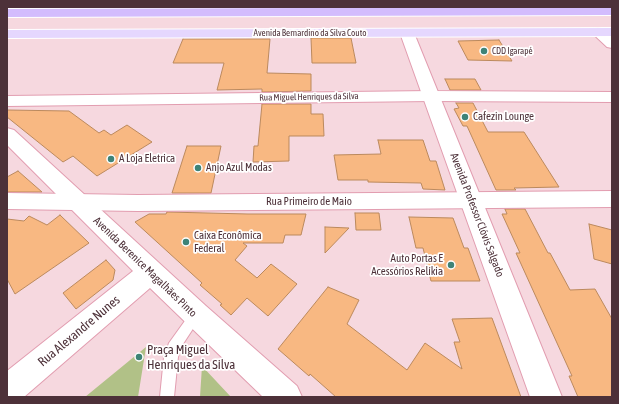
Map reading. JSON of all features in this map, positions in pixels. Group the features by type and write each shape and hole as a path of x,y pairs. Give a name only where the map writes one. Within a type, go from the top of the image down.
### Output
{"highway":[{"path":"7,13 612,12"}],"main road":[{"path":"584,13 605,32 612,44"},
{"name":"Avenida Bernardino da Silva Couto","path":"7,34 605,32"},
{"name":"Avenida Professor Clóvis Salgado","path":"407,33 546,397"},
{"name":"Avenida Berenice Magalhães Pinto","path":"7,134 196,315 286,397"},
{"name":"Rua Alexandre Nunes","path":"7,391 151,272"}],"street":[{"name":"Rua Miguel Henriques da Silva","path":"7,101 432,96 612,96"},
{"name":"Rua Primeiro de Maio","path":"7,201 146,203 612,199"}],"lane":[{"path":"167,397 171,357 176,343 196,315"}],"green space":[{"path":"146,347 138,397 85,397"},
{"path":"202,366 231,397 200,397"}],"building":[{"path":"311,38 351,38 356,63 312,63"},
{"path":"183,39 270,39 267,73 311,74 311,91 262,92 262,89 217,90 224,63 173,63"},
{"name":"CDD Igarapé","path":"499,40 512,61 468,60 458,41"},
{"path":"445,79 475,79 481,90 450,90"},
{"path":"456,103 473,103 488,132 524,132 559,187 496,190 467,126 463,126 454,109 459,108"},
{"path":"262,104 311,104 311,114 323,114 324,136 289,136 289,161 253,162 254,146 258,146"},
{"path":"7,110 69,111 99,133 104,130 111,135 127,125 152,142 97,176 73,156 63,162 7,117"},
{"path":"378,140 423,140 430,161 436,161 445,190 423,189 421,183 338,180 334,155 381,154"},
{"name":"Anjo Azul Modas","path":"187,146 221,146 211,193 172,193"},
{"path":"18,171 42,192 7,192 7,177"},
{"path":"505,209 525,209 548,253 550,253 570,290 595,289 612,319 612,397 578,397 569,376 572,376 516,253 520,253 502,214 507,214"},
{"path":"167,212 306,214 301,235 285,235 283,243 243,243 247,246 235,260 257,278 271,264 297,284 268,316 247,298 231,315 220,305 222,304 200,285 202,283 135,222 149,214 166,214"},
{"path":"355,213 379,213 381,230 356,230"},
{"path":"60,215 89,243 15,294 7,279 7,219 24,221 29,216 47,225"},
{"path":"409,217 453,218 464,248 468,248 480,281 431,281 423,248 416,248"},
{"path":"589,224 612,230 612,264 594,259"},
{"path":"325,227 349,228 325,253"},
{"path":"106,260 115,270 113,280 76,309 63,293"},
{"path":"328,287 359,300 347,324 407,370 425,343 462,369 454,342 460,342 452,319 492,318 521,397 336,397 278,349"}],"place":[{"name":"CDD Igarapé","path":"484,51"},
{"name":"Cafezin Lounge","path":"465,117"},
{"name":"A Loja Eletrica","path":"111,159"},
{"name":"Anjo Azul Modas","path":"198,168"},
{"name":"Caixa Econômica Federal","path":"186,242"},
{"name":"Auto Portas E Acessórios Relíkia","path":"451,265"},
{"name":"Praça Miguel Henriques da Silva","path":"139,357"}]}
